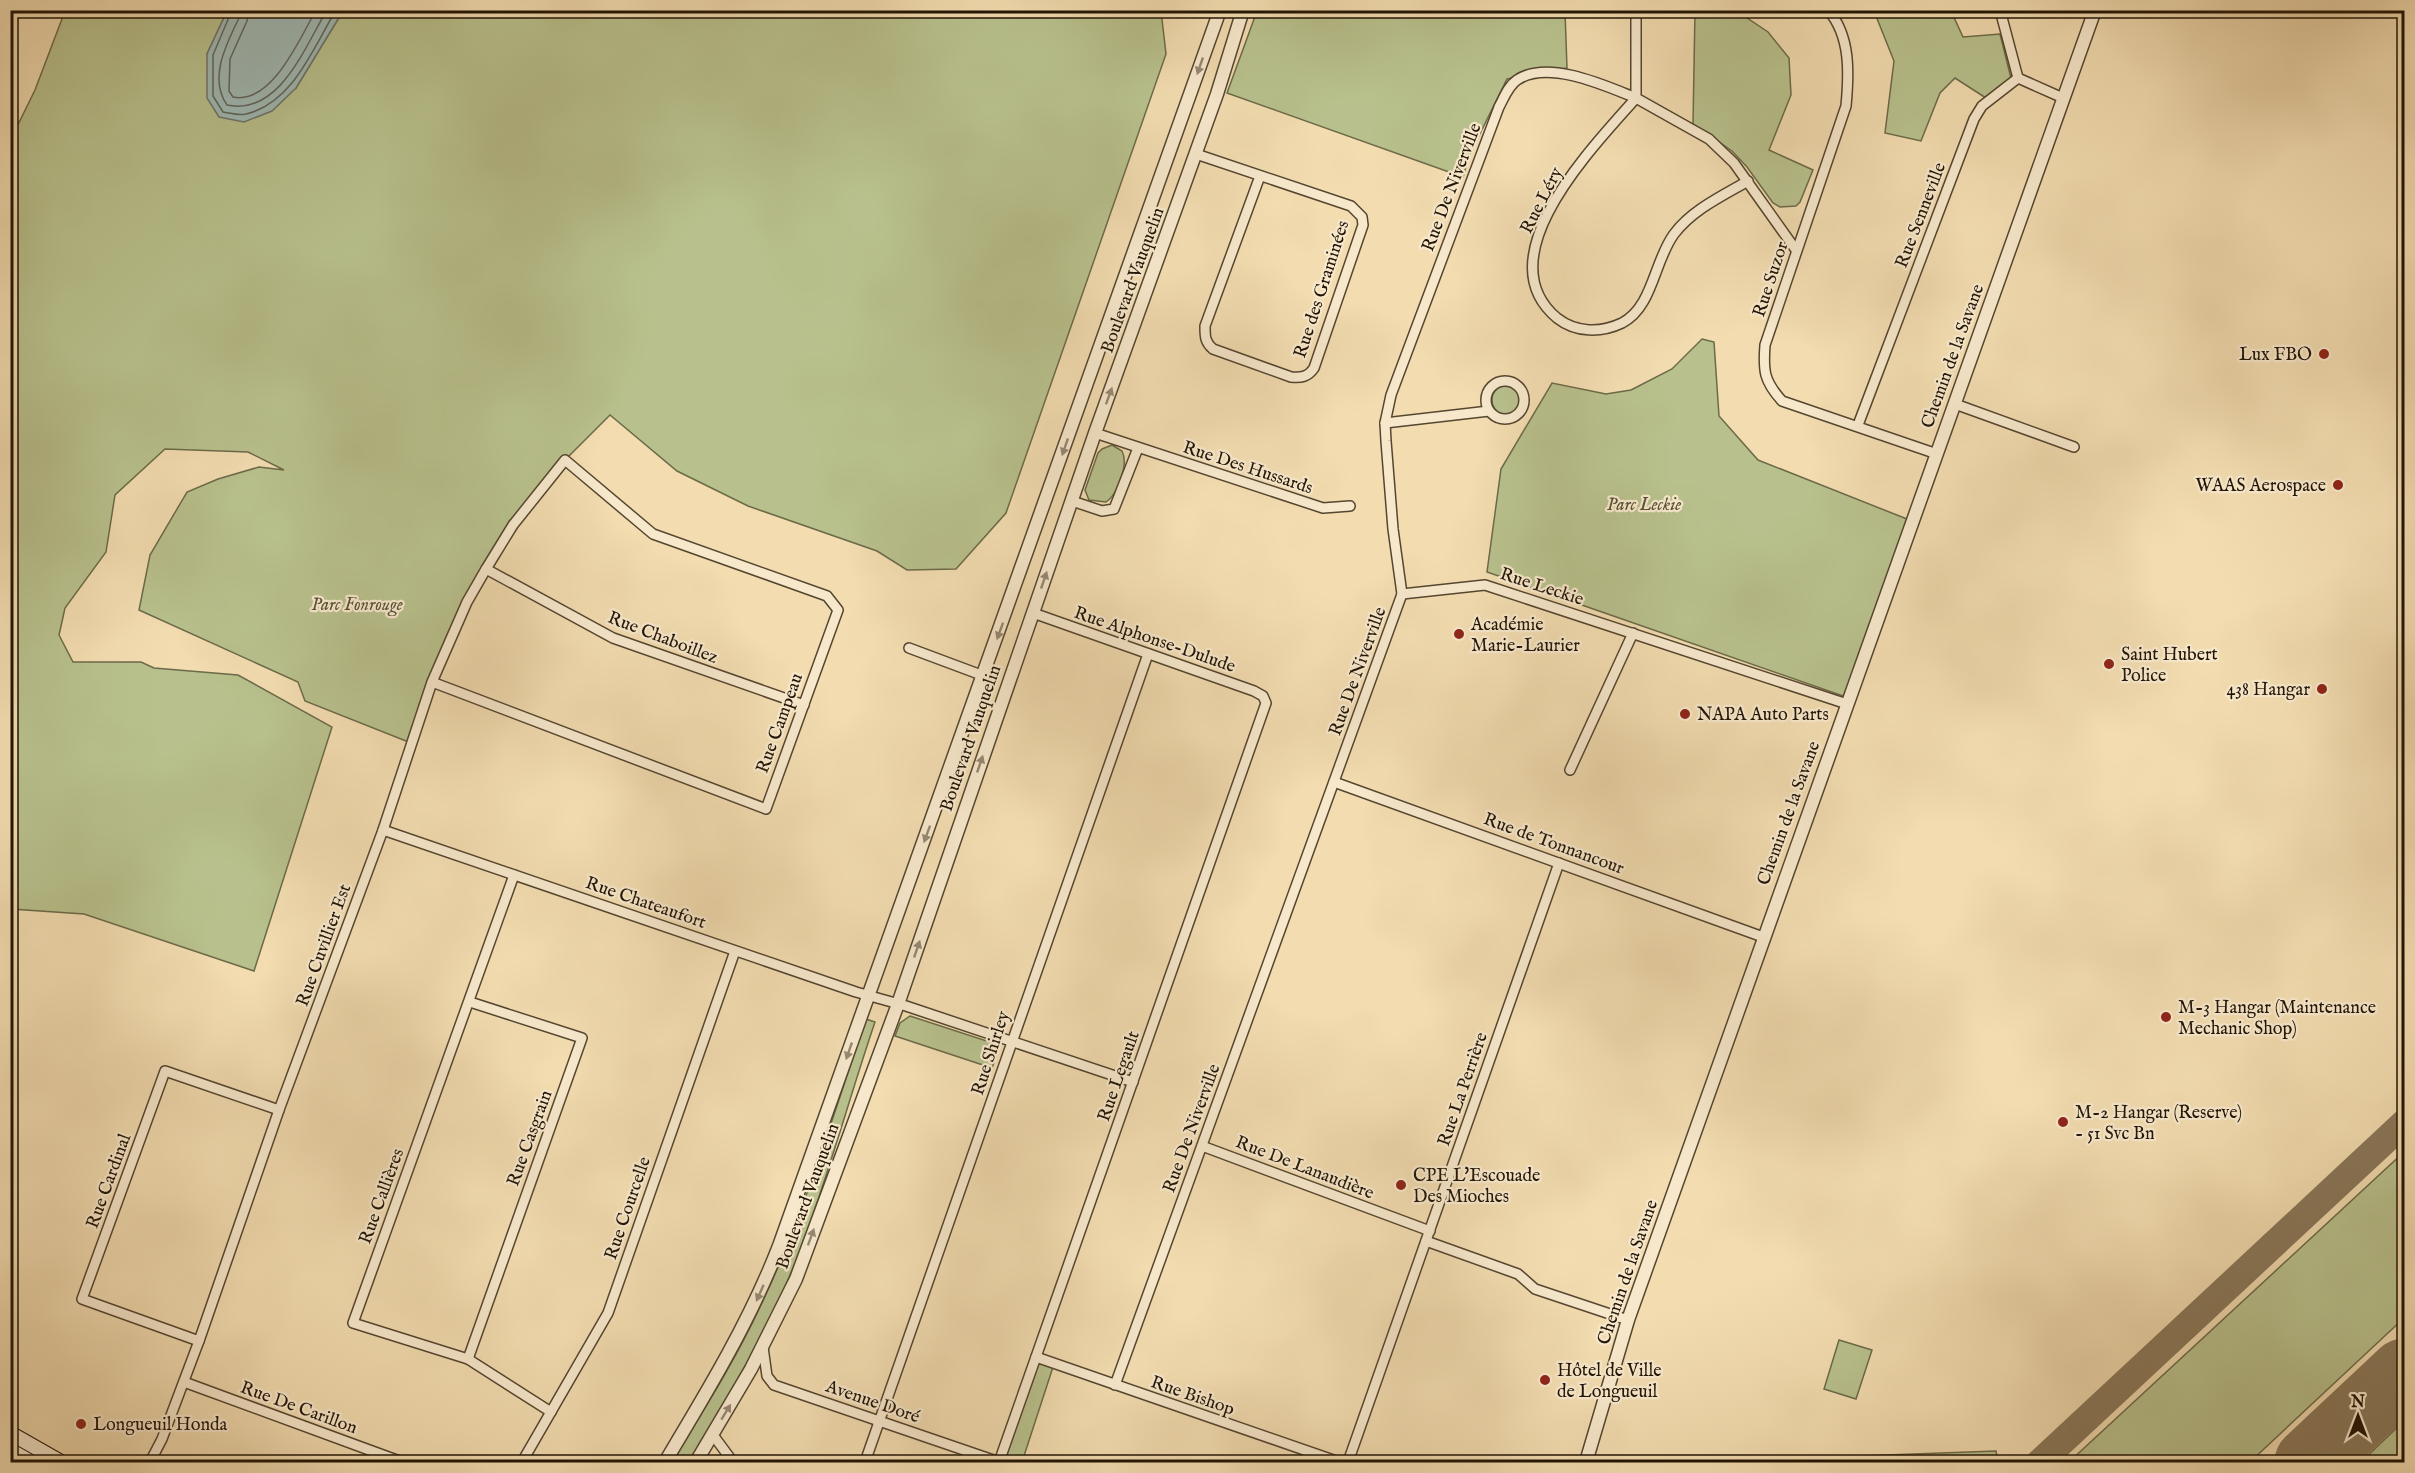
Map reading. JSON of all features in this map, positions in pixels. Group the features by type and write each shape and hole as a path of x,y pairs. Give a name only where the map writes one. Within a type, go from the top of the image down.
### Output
{"main road":[{"path":"10,1433 61,1462"},
{"path":"10,1450 31,1462"}],"street":[{"name":"Boulevard Vauquelin","path":"665,1462 731,1351 764,1284 794,1208 867,995 984,676 1220,10"},
{"name":"Boulevard Vauquelin","path":"696,1462 763,1347 796,1279 898,1004 1095,433 1196,154 1243,10"},
{"path":"1636,10 1636,99"},
{"name":"Rue Suzor","path":"1828,10 1844,41 1849,75 1846,106 1765,345 1763,369 1770,387 1782,401 1858,425 1937,454"},
{"path":"2000,10 2018,78 2063,98"},
{"name":"Chemin de la Savane","path":"1586,1462 1628,1320 2094,10"},
{"name":"Rue De Niverville","path":"1115,1385 1402,594 1385,423 1391,394 1499,107 1508,90 1516,80 1528,75 1562,73 1636,99 1709,140 1734,163 1796,250"},
{"name":"Rue Senneville","path":"1858,425 1974,119 1982,106 2018,78"},
{"name":"Rue Léry","path":"1636,99 1582,160 1561,189 1542,227 1534,250 1533,274 1537,293 1545,308 1562,322 1578,328 1597,331 1625,321 1636,313 1644,300 1662,252 1674,234 1690,217 1748,181"},
{"name":"Rue des Graminées","path":"1196,154 1351,206 1362,217 1363,225 1314,368 1310,374 1300,377 1291,377 1213,349 1206,343 1205,326 1260,176"},
{"path":"1385,423 1490,411 1502,418 1516,415 1524,403 1521,389 1509,381 1494,384 1486,396 1490,411"},
{"path":"1955,404 2074,447"},
{"name":"Rue Des Hussards","path":"1095,433 1323,508 1350,506"},
{"path":"1072,501 1102,511 1114,509 1138,448"},
{"name":"Rue Cuvillier Est","path":"150,1462 162,1438 199,1341 279,1110 383,830 432,682 467,602 486,569 513,525 565,460"},
{"name":"Rue Campeau","path":"432,682 766,809 838,610 827,596 653,534 565,460"},
{"name":"Rue Chaboillez","path":"486,569 613,639 804,705"},
{"name":"Rue Leckie","path":"1402,594 1485,585 1847,704"},
{"name":"Rue Alphonse-Dulude","path":"1032,613 1254,691 1265,699"},
{"path":"1570,770 1633,633"},
{"name":"Boulevard Vauquelin","path":"909,648 984,676"},
{"name":"Rue Shirley","path":"865,1462 1148,654"},
{"name":"Rue Legault","path":"999,1462 1265,708 1265,699"},
{"name":"Rue de Tonnancour","path":"1334,782 1763,937"},
{"name":"Rue Chateaufort","path":"383,830 735,951 1133,1082"},
{"name":"Rue La Perrière","path":"1348,1462 1559,863"},
{"name":"Rue Callières","path":"514,875 353,1323 468,1359 551,1412"},
{"name":"Rue Courcelle","path":"522,1462 608,1313 735,951"},
{"name":"Rue Casgrain","path":"468,1359 582,1038 470,1002"},
{"name":"Rue Cardinal","path":"199,1341 82,1299 165,1071 279,1110"},
{"name":"Rue De Lanaudière","path":"1202,1146 1430,1231"},
{"path":"1426,1241 1518,1274 1535,1289 1628,1320"},
{"name":"Avenue Doré","path":"763,1347 767,1376 771,1384 999,1462"},
{"name":"Rue Bishop","path":"1036,1357 1339,1462"},
{"name":"Rue De Carillon","path":"184,1382 402,1462"},
{"path":"713,1435 733,1462"}],"green space":[{"name":"Parc Fonrouge","path":"65,11 227,11 207,54 296,88 343,11 1161,11 1166,54 1006,513 956,569 907,570 877,551 748,506 677,471 610,415 565,460 513,524 509,520 513,525 467,602 411,743 305,701 298,682 139,610 150,555 187,492 218,479 259,467 284,470 248,452 165,449 115,495 106,552 65,608 59,635 73,662 141,662 154,668 238,675 332,727 254,971 84,914 11,909 10,141 35,90"},
{"path":"1257,11 1565,11 1567,68 1507,79 1469,156 1463,177 1227,93"},
{"path":"1695,11 1728,11 1741,14 1768,32 1789,58 1791,95 1769,150 1813,170 1800,202 1796,206 1780,207 1773,203 1747,167 1732,151 1693,124"},
{"path":"1874,11 1951,11 1963,37 2000,34 2012,82 1986,98 1955,78 1940,93 1921,141 1885,133 1894,61"},
{"name":"Parc Leckie","path":"1702,339 1714,342 1719,416 1758,460 1907,519 1846,697 1487,572 1501,469 1552,383 1606,394 1631,390 1672,369"},
{"path":"1507,385 1513,386 1521,394 1521,406 1513,414 1507,415 1501,414 1493,406 1492,400 1493,394 1501,386"},
{"path":"1112,445 1122,451 1124,457 1123,471 1118,486 1106,502 1089,500 1085,490 1098,453"},
{"path":"910,1016 993,1043 997,1054 992,1068 895,1036 900,1023"},
{"path":"866,1019 875,1022 818,1201 785,1287 746,1364 689,1462 672,1462 740,1347 776,1272 817,1164"},
{"path":"2404,1152 2404,1318 2250,1462 2069,1462"},
{"path":"1839,1340 1872,1350 1856,1399 1824,1389"},
{"path":"1036,1357 1054,1364 1022,1462 999,1462"},
{"path":"2404,1421 2404,1462 2361,1462"},
{"path":"1996,1451 1998,1462 1797,1462 1803,1458"}],"water":[{"path":"227,10 343,11 296,88 272,111 244,122 219,117 207,98 207,54"}],"taxiway":[{"path":"2040,1462 2404,1123"}],"runway":[{"path":"2309,1462 2404,1373"}],"place":[{"name":"Lux FBO","path":"2324,354"},
{"name":"WAAS Aerospace","path":"2338,485"},
{"name":"Académie Marie-Laurier","path":"1459,634"},
{"name":"Saint Hubert Police","path":"2109,664"},
{"name":"438 Hangar","path":"2322,689"},
{"name":"NAPA Auto Parts","path":"1685,714"},
{"name":"M-3 Hangar (Maintenance Mechanic Shop)","path":"2166,1017"},
{"name":"M-2 Hangar (Reserve) - 51 Svc Bn","path":"2063,1122"},
{"name":"CPE L'Escouade Des Mioches","path":"1401,1185"},
{"name":"Hôtel de Ville de Longueuil","path":"1545,1380"},
{"name":"Longueuil Honda","path":"81,1424"}]}
